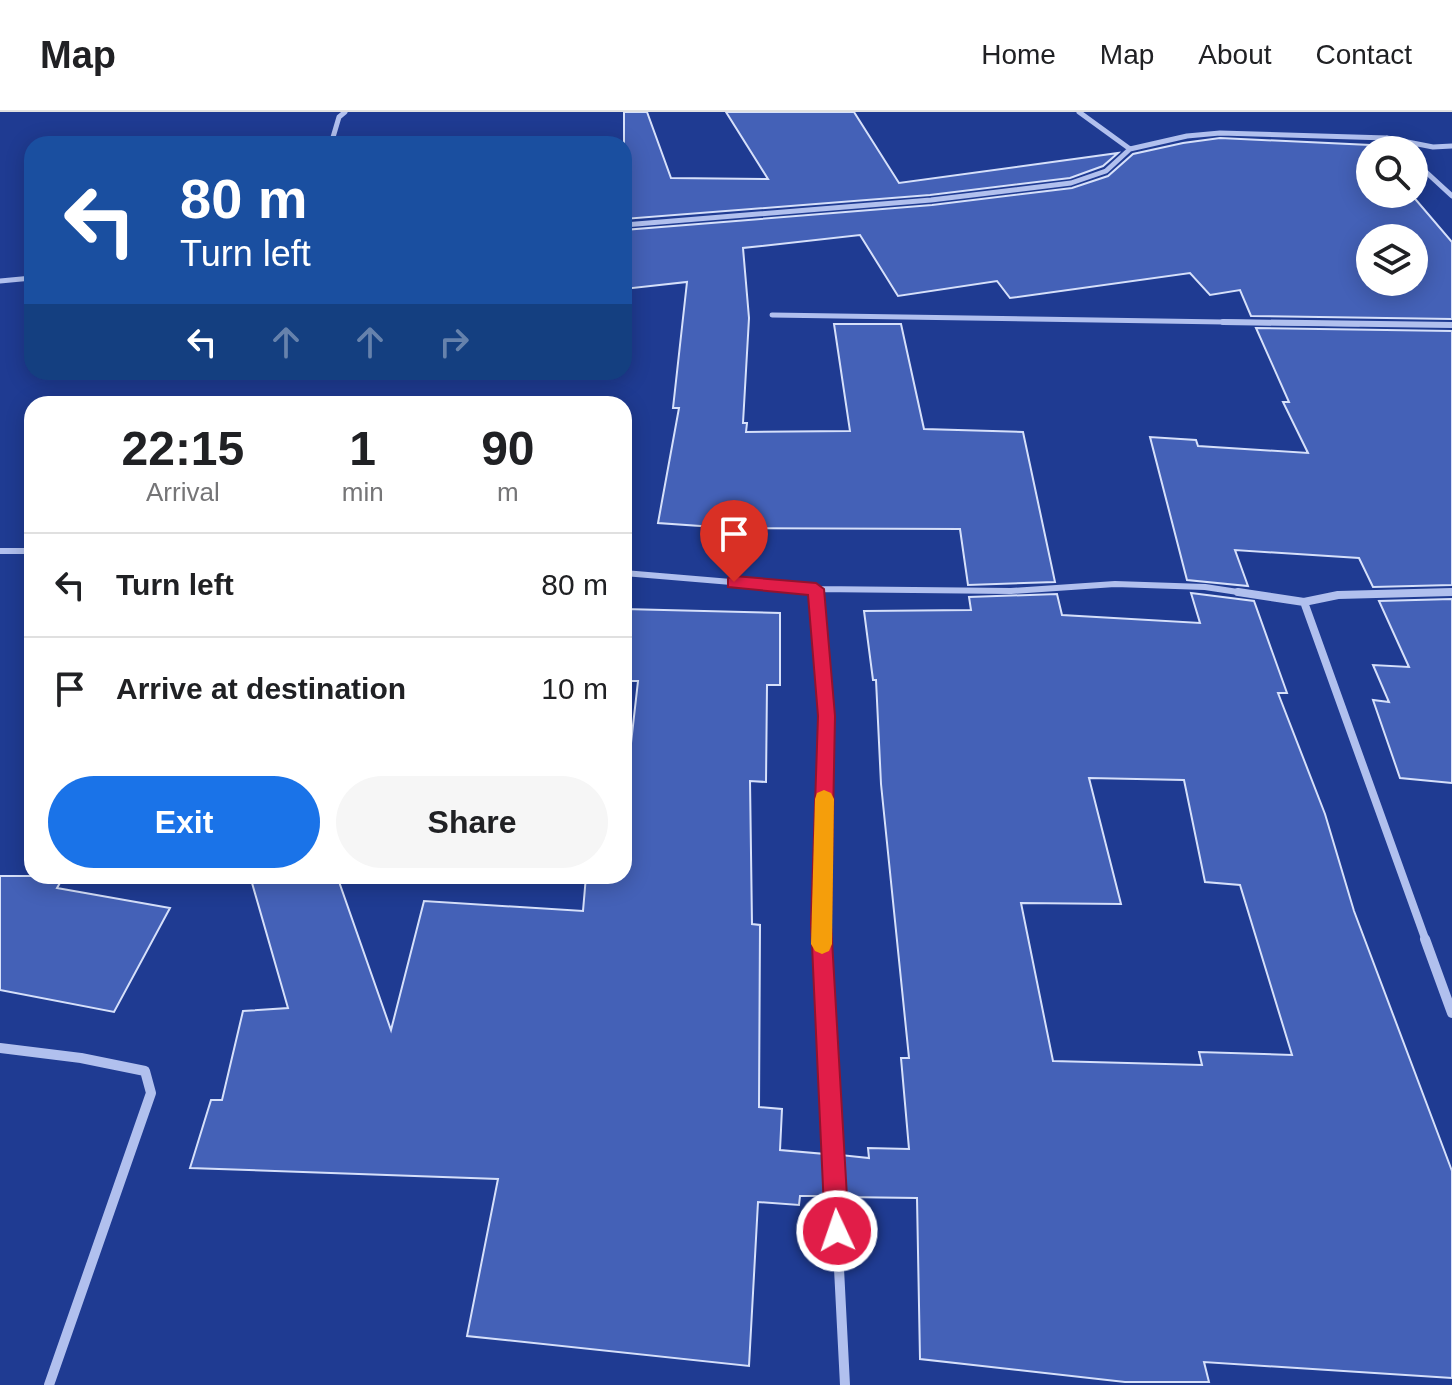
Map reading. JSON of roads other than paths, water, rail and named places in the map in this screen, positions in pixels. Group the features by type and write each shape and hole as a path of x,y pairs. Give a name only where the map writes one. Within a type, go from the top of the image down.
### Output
{"street":[{"path":"333,136 339,117 345,112"},
{"path":"1079,112 1130,149"},
{"path":"632,224 931,200 1071,183 1106,171 1130,149 1187,136 1220,133 1356,137"},
{"path":"1428,146 1452,146"},
{"path":"1428,174 1452,196"},
{"path":"0,281 24,279"},
{"path":"772,315 1452,325"},
{"path":"0,551 24,551"},
{"path":"632,574 816,589 1011,591 1115,584 1205,587 1304,602 1338,595 1452,592"},
{"path":"816,589 826,716 821,923 845,1385"},
{"path":"1304,602 1452,1013"},
{"path":"0,1048 81,1058 145,1071 151,1093 49,1385"}]}
